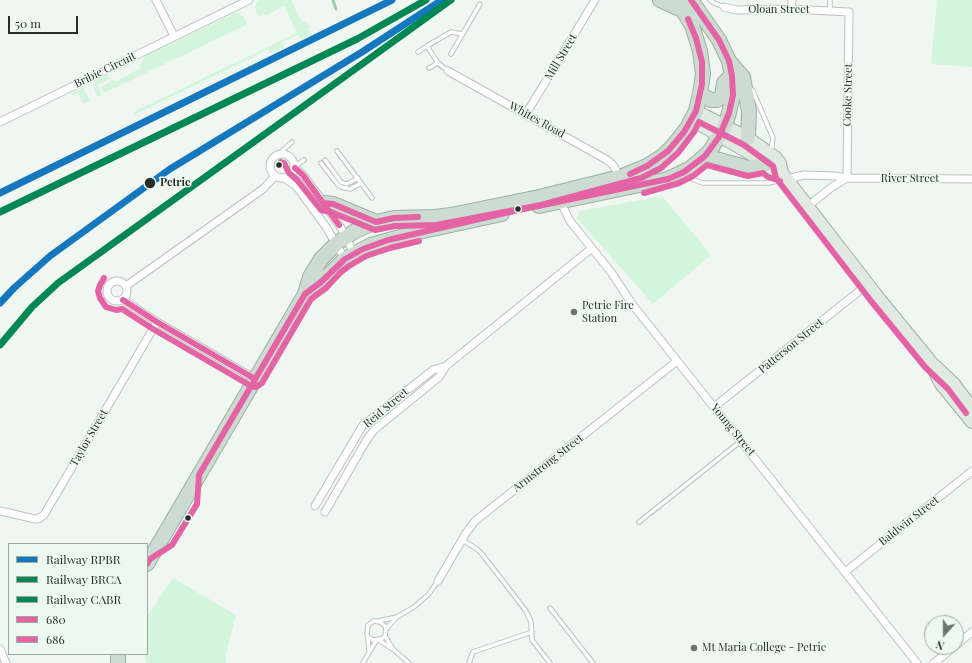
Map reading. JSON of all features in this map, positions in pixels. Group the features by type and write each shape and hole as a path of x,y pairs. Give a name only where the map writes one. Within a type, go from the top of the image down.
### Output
{"highway":[{"path":"660,0 684,4 713,30 729,61 744,77 748,111 748,138"},
{"path":"305,294 350,256 367,247 388,240 561,197 638,171 664,155 678,140 694,116 700,94 702,74 700,51 684,4"},
{"path":"149,561 305,294 310,277 321,259 341,240 363,227 394,218 451,215 668,179 684,172 705,156 722,131 731,105 732,95 732,76 729,61"},
{"path":"700,94 711,100 717,100 722,96 724,83 732,76"},
{"path":"705,156 749,168 768,159"},
{"path":"324,203 333,204 376,222"}],"main road":[{"path":"694,116 768,159"},
{"path":"722,131 748,138 768,159 772,170 785,176 868,284 931,362 954,384 972,408"},
{"path":"931,362 941,384 972,422"}],"street":[{"path":"156,0 174,36"},
{"name":"Bribie Circuit","path":"0,122 249,0"},
{"name":"Mill Street","path":"526,114 595,0"},
{"path":"792,0 792,9"},
{"name":"Oloan Street","path":"724,7 736,10 792,9 850,12"},
{"name":"Cooke Street","path":"847,178 850,12"},
{"name":"Whites Road","path":"448,71 607,160 613,165 620,177"},
{"path":"282,154 289,156 292,159 295,167 303,175 324,203 350,256 341,240 326,227 296,186 284,178 275,176 271,170 270,162 275,156 282,154"},
{"path":"284,178 291,175 295,167"},
{"name":"River Street","path":"785,176 804,175 847,178 972,178"},
{"path":"126,286 263,189 275,176"},
{"path":"808,206 832,187 847,178"},
{"name":"Young Street","path":"561,197 564,209 570,221 615,277 632,304 917,663"},
{"name":"Reid Street","path":"325,512 370,435 378,427 439,377 446,366 592,248"},
{"path":"118,281 126,286 127,295 123,300 117,302 110,300 107,294 107,288 111,282 118,281"},
{"name":"Patterson Street","path":"714,407 868,284"},
{"path":"123,300 157,322 255,379"},
{"name":"Taylor Street","path":"0,510 35,519 38,519 44,515 157,322"},
{"name":"Armstrong Street","path":"438,581 470,526 677,360"},
{"name":"Reid Street","path":"315,506 363,425 433,370 446,366"},
{"name":"Baldwin Street","path":"845,572 972,471"},
{"path":"964,639 972,632"},
{"path":"0,649 6,663"},
{"path":"934,663 944,655"}],"lane":[{"name":"Oloan Street","path":"710,0 724,7"},
{"path":"830,0 830,10"},
{"path":"451,54 480,4"},
{"path":"418,52 451,32 462,34"},
{"path":"427,46 438,63 448,71"},
{"path":"429,68 438,63"},
{"path":"745,84 753,91 773,138 768,159"},
{"path":"282,154 283,150 292,142"},
{"path":"338,151 372,198"},
{"path":"295,167 304,160"},
{"path":"325,160 341,182 346,184 358,178"},
{"path":"321,163 341,187 350,189 361,183"},
{"path":"684,172 694,180 703,183 768,183 785,176"},
{"path":"639,522 741,441"},
{"path":"462,540 477,549 482,554 526,611 531,622 532,640 550,663"},
{"path":"394,650 385,636 386,629 397,617 414,607 428,595 438,581"},
{"path":"550,608 593,663"},
{"path":"369,652 367,628 371,622 397,617"},
{"path":"377,621 383,624 386,629"},
{"path":"469,663 473,652 532,632"},
{"path":"363,663 369,652 378,641 385,636"},
{"path":"368,637 394,650 409,663"}],"green space":[{"path":"260,0 291,0 301,20 311,26 309,30 311,35 301,39 298,35 284,41 284,47 271,53 267,50 134,115 135,111 297,33 284,6 267,15 264,14 258,17 255,8 257,2"},
{"path":"937,0 972,0 972,67 931,64"},
{"path":"235,13 239,13 243,16 247,23 246,25 104,93 101,87 114,80 115,82 141,68 140,65 145,56"},
{"path":"105,76 113,78 97,85 102,95 97,96 94,88 95,84 97,80"},
{"path":"83,88 90,100 83,104 78,93 72,96 71,93"},
{"path":"662,196 711,255 653,304 577,218 580,211"},
{"path":"173,578 236,615 226,653 226,663 147,663 144,655 148,655 148,615"}],"waterway":[{"path":"333,0 336,9"}],"rail line":[{"name":"RPBR","path":"0,193 392,0"},
{"name":"CABR","path":"0,212 357,39 426,0"},
{"name":"RPBR","path":"0,303 14,288 50,256 170,169 362,52 442,0"},
{"name":"BRCA","path":"0,345 32,307 58,283 451,0"}],"transit line":[{"name":"680","path":"148,562 150,559 172,545 197,504 199,475 305,294 321,282 345,259 363,249 388,240 514,211 668,179 684,172 705,156 719,137 729,113 733,95 732,76 729,61 719,40 691,0"},
{"name":"680","path":"630,174 647,166 668,151 684,132 696,111 702,84 702,62 696,38 688,19"},
{"name":"686","path":"279,165 281,162 284,163 289,173 297,180 321,210 331,212 375,230 395,226 436,225 541,205 641,178 661,168 678,153 694,132 699,122 744,145 773,166 776,178 871,301 925,367 948,389 966,413"},
{"name":"686","path":"644,193 679,183 693,176 707,165 748,176 763,173 768,177 780,181"},
{"name":"680","path":"295,168 303,175 339,225"},
{"name":"680","path":"324,203 333,204 376,222 394,218 418,217"},
{"name":"686","path":"104,278 98,291 100,298 106,307 116,310 122,309 153,329 251,386 256,387 262,383 311,299 326,288 341,272 366,256 419,241"},
{"name":"680","path":"123,300 157,322 255,379"}],"place":[{"name":"Petrie","path":"150,183"},
{"name":"Petrie Fire Station","path":"574,312"},
{"name":"Mt Maria College - Petrie","path":"694,648"}]}
